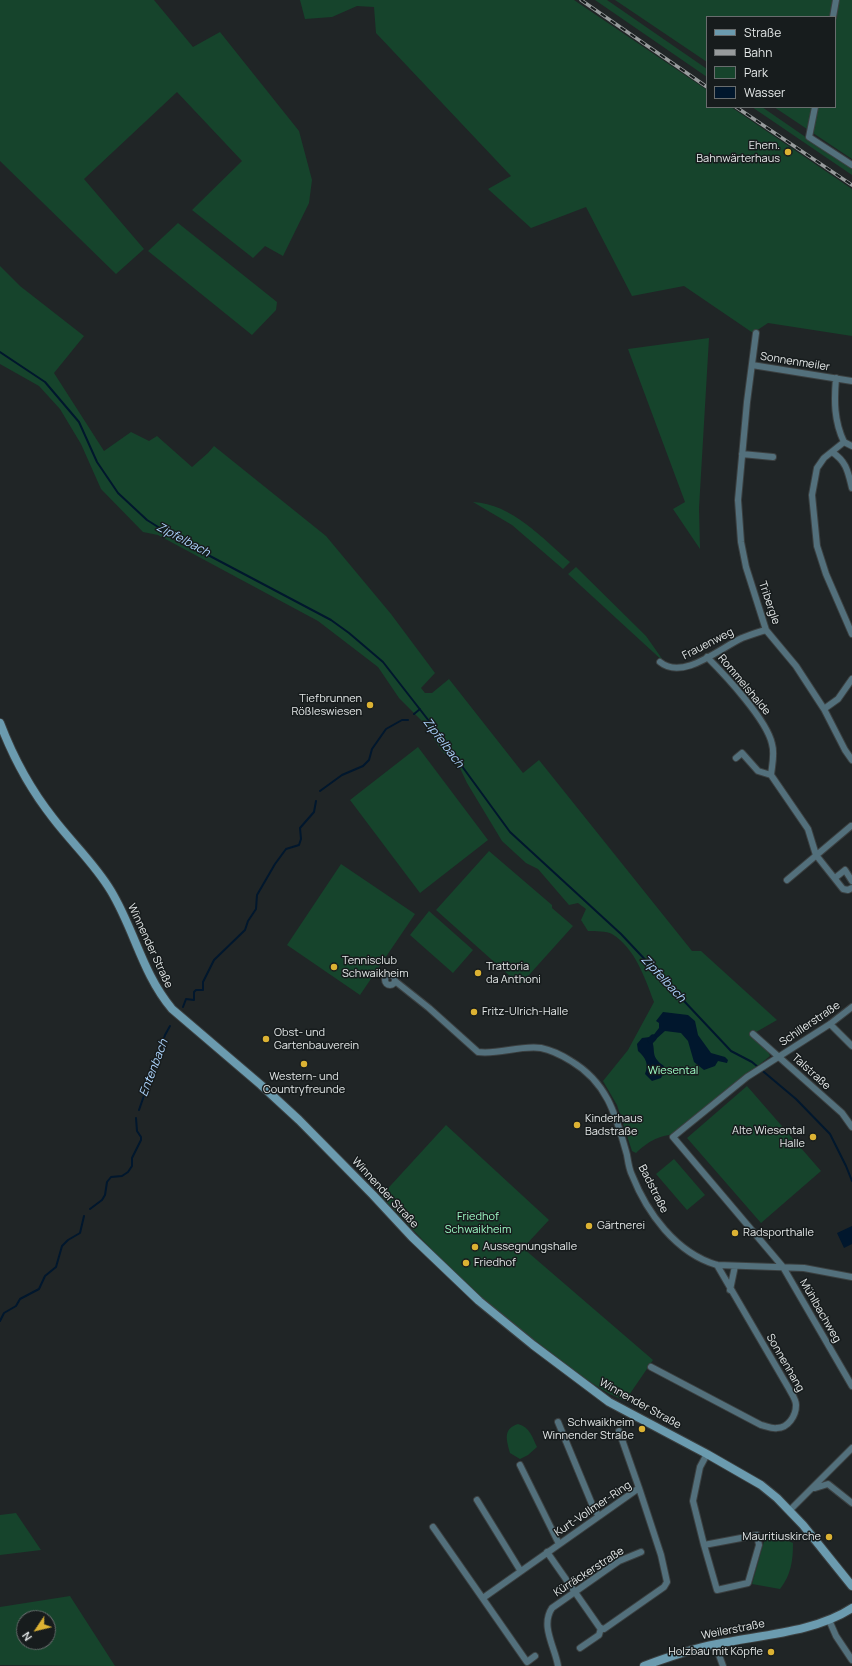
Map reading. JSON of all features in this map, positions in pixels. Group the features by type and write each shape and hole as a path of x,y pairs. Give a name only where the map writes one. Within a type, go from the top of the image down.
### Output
{"main road":[{"name":"Winnender Straße","path":"0,723 22,770 41,803 92,865 112,892 128,924 150,976 172,1009 294,1116 373,1195 412,1237 479,1301 533,1345 604,1398 753,1480 777,1498 803,1525 852,1586"},
{"name":"Weilerstraße","path":"644,1666 683,1651 817,1624 829,1620 852,1608"}],"street":[{"path":"833,16 836,0"},
{"path":"815,108 810,137 852,165"},
{"name":"Tribergle","path":"756,333 738,500 741,542 746,567 766,630 796,666 824,709 845,750 852,760"},
{"name":"Sonnenmeiler","path":"752,365 852,381"},
{"name":"Sonnenmeiler","path":"836,378 834,401 838,429 844,442"},
{"path":"851,631 824,567 818,546 812,495 817,468 824,458 844,442 852,446"},
{"path":"832,452 840,458 846,466 852,488"},
{"path":"742,454 773,457"},
{"name":"Frauenweg","path":"660,662 665,666 676,669 684,668 742,638 766,630"},
{"name":"Rommelshalde","path":"707,657 763,723 772,744 773,760 771,775"},
{"path":"824,709 838,699 852,679"},
{"path":"736,758 742,753 758,771 771,775 808,829 816,855 845,890 852,888"},
{"path":"786,880 851,826"},
{"path":"835,878 844,870 852,881"},
{"name":"Badstraße","path":"395,981 429,1008 478,1052 485,1053 520,1048 541,1048 563,1056 592,1076 607,1096 612,1107 632,1175 658,1221 671,1237 704,1262 716,1265 783,1267 820,1270 852,1277"},
{"name":"Schillerstraße","path":"747,1077 830,1024 852,1007"},
{"path":"830,1024 852,1046"},
{"name":"Talstraße","path":"753,1034 842,1113 852,1127"},
{"name":"Mühlbachweg","path":"747,1077 673,1137 783,1267 852,1386"},
{"name":"Sonnenhang","path":"651,1367 761,1425 776,1428 785,1426 793,1417 795,1400 716,1265"},
{"path":"730,1290 735,1266"},
{"path":"558,1422 594,1508 599,1516"},
{"path":"619,1431 639,1488"},
{"path":"790,1510 852,1448"},
{"path":"704,1544 757,1535 759,1545 748,1583 717,1590 704,1544 694,1501 700,1467 707,1454"},
{"path":"520,1465 558,1544"},
{"path":"809,1492 818,1486 828,1484 852,1503"},
{"name":"Kurt-Vollmer-Ring","path":"483,1598 520,1570 639,1488 661,1555 667,1582 664,1587 652,1596 604,1629 601,1628 599,1635 580,1648"},
{"path":"477,1500 520,1570"},
{"path":"433,1527 527,1662 535,1656"},
{"path":"547,1552 601,1628"},
{"name":"Kürräckerstraße","path":"562,1666 557,1657 547,1627 548,1615 552,1608 619,1561 641,1552"},
{"path":"829,1620 836,1636 852,1660"},
{"path":"715,1644 723,1666"},
{"name":"Kürräckerstraße","path":"557,1657 558,1666"}],"green space":[{"path":"0,0 154,0 193,47 220,32 299,131 312,180 309,203 283,256 265,246 253,258 192,210 242,161 177,92 84,179 144,249 116,274 0,161"},
{"path":"300,0 574,0 706,89 706,108 732,108 852,189 852,336 768,323 753,333 684,286 632,296 586,207 531,228 488,189 511,176 376,33 374,7 357,6 332,17 305,19"},
{"path":"595,0 607,0 706,68 706,76"},
{"path":"615,0 852,0 852,159 776,108 836,108 836,16 706,16 706,61"},
{"path":"753,108 763,108 852,169 852,175"},
{"path":"178,223 277,302 276,310 252,335 148,251"},
{"name":"Wiesental","path":"0,266 20,286 84,336 54,373 104,451 131,432 149,441 157,436 192,467 214,446 326,536 391,614 435,673 421,688 425,693 432,693 449,679 523,773 539,760 692,951 701,951 777,1020 751,1035 767,1049 770,1056 674,1134 653,1140 636,1153 632,1151 617,1105 603,1081 628,1050 654,1002 643,974 633,955 620,940 612,934 588,931 581,920 586,909 578,903 569,905 538,869 526,863 502,841 467,783 459,766 442,751 423,722 399,698 378,667 318,621 158,535 143,532 101,489 81,444 60,409 39,386 0,364"},
{"path":"709,338 699,508 700,549 673,509 685,502 628,349"},
{"path":"473,502 487,504 501,509 526,524 570,562 563,569 512,525"},
{"path":"576,567 646,636 665,663 568,574"},
{"path":"418,747 488,840 420,893 350,800"},
{"path":"489,851 552,905 552,908 573,926 520,985 436,910"},
{"path":"341,864 415,914 360,995 287,945"},
{"path":"429,911 473,950 453,973 410,935"},
{"path":"747,1086 821,1171 761,1223 687,1138"},
{"name":"Friedhof Schwaikheim","path":"446,1125 549,1220 523,1248 653,1360 625,1401 608,1393 582,1377 488,1304 434,1252 381,1196"},
{"path":"674,1159 705,1195 687,1210 656,1174"},
{"path":"518,1424 522,1425 528,1430 537,1447 528,1455 520,1459 510,1453 507,1440 510,1429"},
{"path":"16,1513 41,1550 0,1555 0,1515"},
{"path":"774,1535 793,1543 791,1568 784,1584 780,1589 752,1584 765,1538 766,1536"},
{"path":"70,1596 115,1666 0,1665 0,1607"}],"water":[{"path":"663,1012 688,1015 695,1021 698,1035 711,1053 725,1057 728,1060 727,1063 718,1061 715,1066 704,1070 694,1062 688,1041 681,1033 665,1031 655,1040 652,1037 659,1028 659,1023 656,1021"},
{"path":"650,1037 656,1059 664,1066 664,1072 661,1078 652,1081 645,1074 647,1064 643,1056 638,1051 637,1044 642,1038"},
{"path":"852,1226 852,1244 844,1248 837,1233"}],"waterway":[{"name":"Zipfelbach","path":"0,352 45,382 79,422 97,462 118,493 147,520 174,537 331,620 383,662 429,721 510,832 621,934 731,1051 752,1062 796,1099 830,1134 852,1181"},
{"name":"Zipfelbach","path":"414,714 420,709"},
{"name":"Entenbach","path":"320,791 342,775 363,766 369,760 372,749 386,729 402,720 408,720"},
{"name":"Entenbach","path":"183,1007 186,999 194,1000 194,992 196,990 203,990 203,982 214,960 245,930 248,921 256,909 257,895 275,864 286,849 299,845 301,839 300,828 314,812 316,801"},
{"name":"Entenbach","path":"139,1110 165,1035 170,1026"},
{"name":"Entenbach","path":"90,1209 102,1200 105,1195 107,1182 111,1177 122,1176 128,1172 132,1166 132,1158 141,1140 141,1137 137,1131 136,1118"},
{"name":"Entenbach","path":"0,1321 4,1313 16,1306 20,1299 39,1289 45,1276 56,1267 62,1246 68,1240 80,1233 84,1216"}],"railway":[{"path":"581,0 706,86"},
{"path":"737,108 852,185"}],"place":[{"name":"Ehem. Bahnwärterhaus","path":"788,152"},
{"name":"Tiefbrunnen Rößleswiesen","path":"370,705"},
{"name":"Tennisclub Schwaikheim","path":"334,967"},
{"name":"Trattoria da Anthoni","path":"478,973"},
{"name":"Fritz-Ulrich-Halle","path":"474,1012"},
{"name":"Obst- und Gartenbauverein","path":"266,1039"},
{"name":"Western- und Countryfreunde","path":"304,1064"},
{"name":"Kinderhaus Badstraße","path":"577,1125"},
{"name":"Alte Wiesental Halle","path":"813,1137"},
{"name":"Gärtnerei","path":"589,1226"},
{"name":"Radsporthalle","path":"735,1233"},
{"name":"Aussegnungshalle","path":"475,1247"},
{"name":"Friedhof","path":"466,1263"},
{"name":"Schwaikheim Winnender Straße","path":"642,1429"},
{"name":"Mauritiuskirche","path":"829,1537"},
{"name":"Holzbau mit Köpfle","path":"771,1652"}]}
